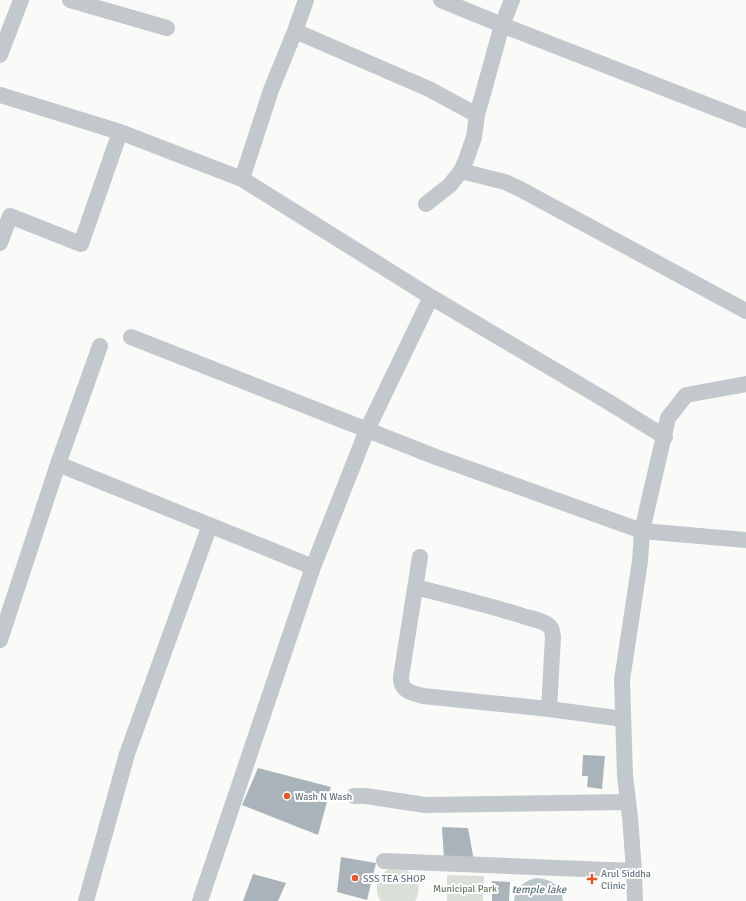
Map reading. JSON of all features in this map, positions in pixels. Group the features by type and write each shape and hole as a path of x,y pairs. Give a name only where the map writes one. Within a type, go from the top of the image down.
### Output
{"street":[{"path":"0,55 20,0"},
{"path":"70,0 166,28"},
{"path":"242,179 271,90 306,0"},
{"path":"441,0 746,120"},
{"path":"426,204 450,185 461,171 466,160 474,137 477,115 502,25 512,0"},
{"path":"295,31 429,89 477,115"},
{"path":"0,95 120,132 242,179 431,297 665,437"},
{"path":"0,243 10,216 81,244 120,132"},
{"path":"461,171 504,182 520,189 746,311"},
{"path":"200,901 313,567 367,430 431,297"},
{"path":"131,337 436,457 642,531 746,540"},
{"path":"0,640 58,464 100,346"},
{"path":"635,901 634,871 625,776 622,680 640,561 642,531 665,437 668,418 686,395 746,384"},
{"path":"728,388 746,396"},
{"path":"58,464 313,567"},
{"path":"86,901 127,754 210,525"},
{"path":"420,558 401,676 403,687 411,692 423,696 623,718"},
{"path":"416,587 506,610 539,621 550,627 552,629 553,638 548,709"},
{"path":"354,796 366,796 425,805 628,802"},
{"path":"384,861 634,871"}],"green space":[{"path":"392,868 404,869 416,879 419,889 415,901 381,901 377,892 379,878 386,871"},
{"name":"Municipal Park","path":"447,875 484,876 483,901 447,901"}],"water":[{"name":"temple lake","path":"537,878 547,880 555,884 560,891 563,901 514,901 516,892 521,885"}],"building":[{"path":"583,755 605,756 602,789 587,787 588,776 582,776"},
{"name":"Wash N Wash","path":"258,768 331,787 318,835 242,805"},
{"path":"442,827 468,828 474,861 444,859"},
{"name":"SSS TEA SHOP","path":"341,857 376,863 367,900 337,892"},
{"path":"253,874 286,883 278,901 243,901"},
{"path":"492,881 510,882 509,901 492,901"}],"place":[{"name":"Wash N Wash","path":"287,796"},
{"name":"SSS TEA SHOP","path":"355,878"},
{"name":"Arul Siddha Clinic","path":"592,879"}]}
